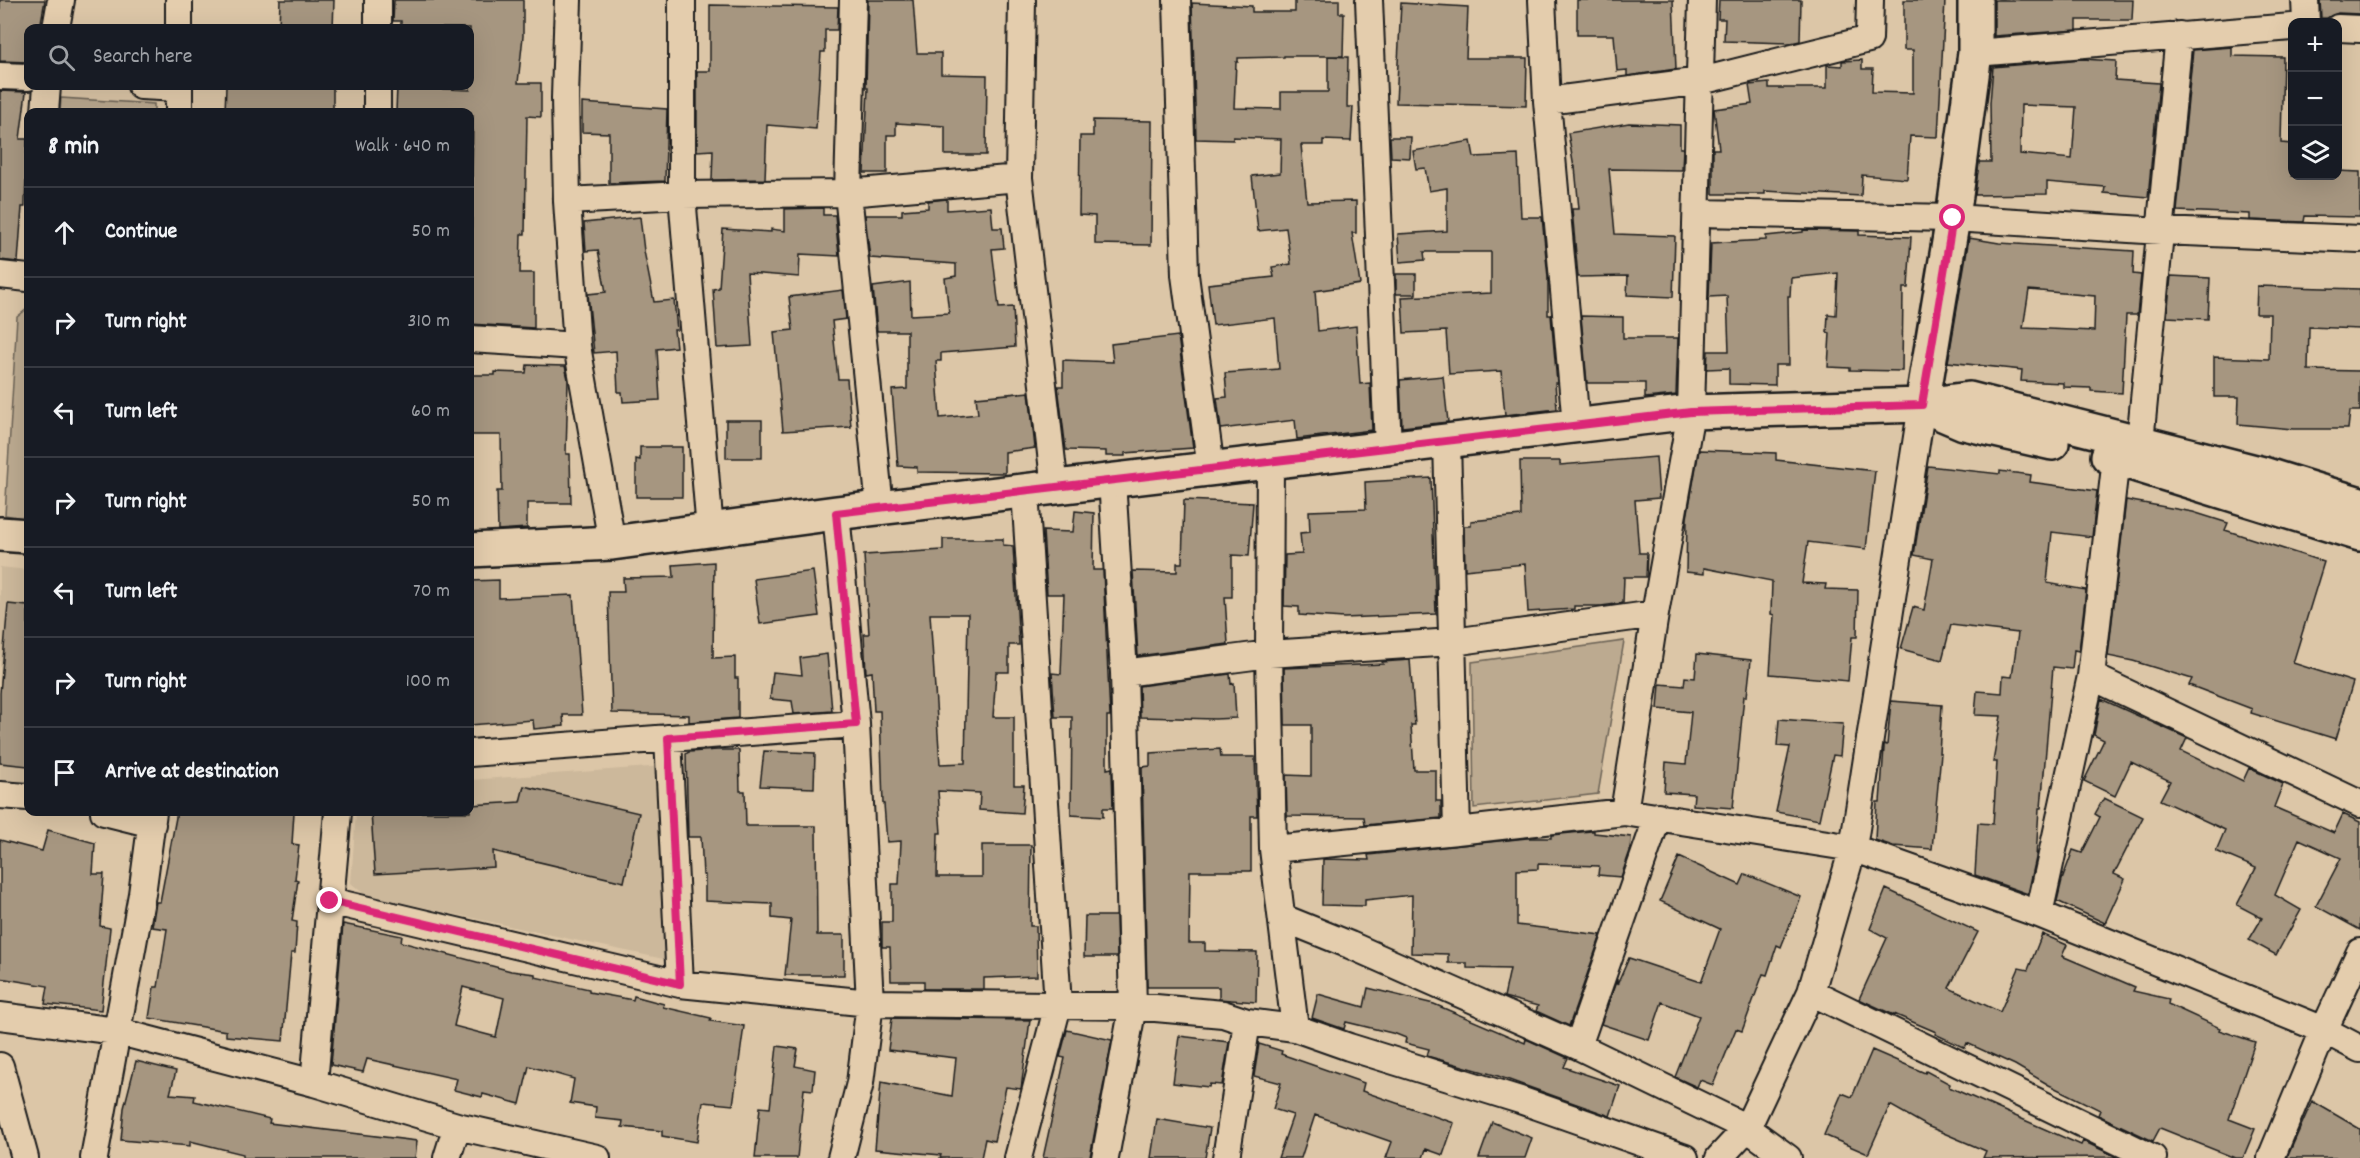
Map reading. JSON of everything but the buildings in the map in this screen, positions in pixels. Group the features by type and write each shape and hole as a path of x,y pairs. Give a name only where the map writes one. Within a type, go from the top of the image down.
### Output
{"main road":[{"path":"1922,405 1953,218 1975,53 1975,0"},
{"path":"474,550 612,543 836,513 1691,412 1922,405 1969,399 2128,450 2360,534"},
{"path":"2128,450 2264,474 2360,504"},
{"path":"0,534 24,536"}],"street":[{"path":"57,24 61,0"},
{"path":"179,0 179,24"},
{"path":"378,0 378,24"},
{"path":"568,0 565,98 567,201 577,346 612,543"},
{"path":"682,0 682,195 710,531"},
{"path":"853,0 848,194 880,508"},
{"path":"1018,1158 1058,1005 1040,489 1019,178 1022,0"},
{"path":"1177,0 1185,275 1211,469"},
{"path":"1369,0 1388,448"},
{"path":"1542,0 1547,101 1576,425"},
{"path":"1624,812 1655,614 1691,412 1702,0"},
{"path":"1547,101 1701,81 1869,39 1869,0"},
{"path":"2306,0 2306,18"},
{"path":"1975,53 2288,27"},
{"path":"2342,28 2360,29"},
{"path":"2039,914 2091,675 2128,450 2161,231 2179,35"},
{"path":"0,76 24,77"},
{"path":"45,108 47,90"},
{"path":"158,90 179,95"},
{"path":"377,90 377,108"},
{"path":"567,201 682,195 848,194 1019,178"},
{"path":"1698,213 1953,218 2161,231 2360,239"},
{"path":"0,275 24,278"},
{"path":"474,339 577,346"},
{"path":"1719,1158 1747,1128 1811,992 1853,848 1922,405"},
{"path":"1447,441 1457,831"},
{"path":"1269,462 1269,654 1273,849 1295,1028"},
{"path":"1105,1158 1133,1006 1124,673 1112,480"},
{"path":"836,513 856,724 870,1003 860,1083 841,1158"},
{"path":"1124,673 1269,654 1453,642 1655,614"},
{"path":"2091,675 2360,804"},
{"path":"474,753 856,724"},
{"path":"668,738 680,984"},
{"path":"0,795 24,797"},
{"path":"1273,849 1624,812 1853,848 2039,914 2324,1030 2360,1049"},
{"path":"94,1158 142,894 152,818 136,816"},
{"path":"314,1083 338,816"},
{"path":"1578,1046 1658,816"},
{"path":"330,901 680,984 870,1003 1133,1006 1223,1014 1247,1022 1295,1028 1520,1100 1685,1158"},
{"path":"1283,918 1350,945 1578,1046 1747,1128 1788,1158"},
{"path":"2271,1158 2324,1030 2360,952"},
{"path":"1811,992 2153,1158"},
{"path":"0,1016 116,1031 314,1083 457,1126 597,1158"},
{"path":"1226,1158 1247,1022"},
{"path":"0,1066 25,1158"},
{"path":"447,1158 457,1126"}],"shaded area":[{"path":"61,98 154,104 154,108 60,108"},
{"path":"24,311 24,518 5,515 17,317"},
{"path":"0,567 24,570 24,787 0,784"},
{"path":"1624,641 1598,794 1474,808 1472,662"},
{"path":"664,766 673,961 365,895 351,883 356,816 474,816 474,780"}],"route":[{"path":"330,901 680,984 668,738 856,724 836,513 1691,412 1922,405 1953,218"}]}
